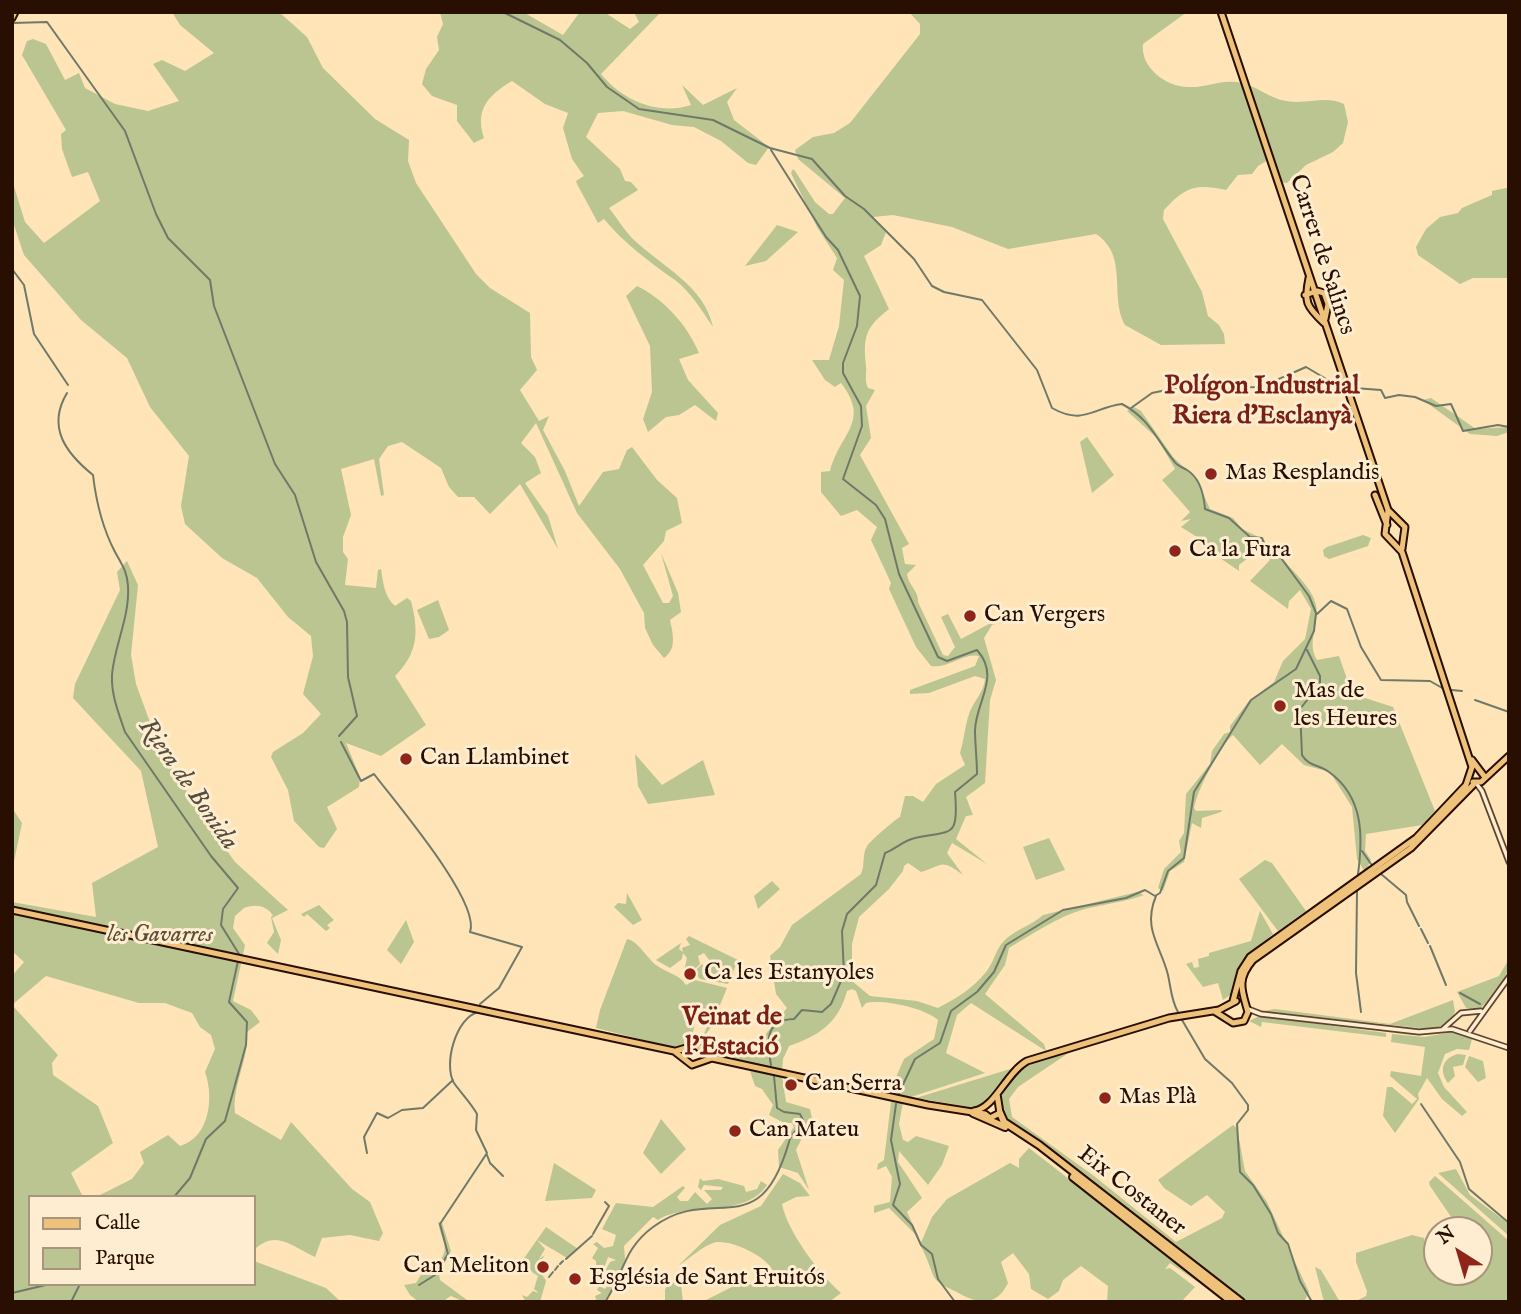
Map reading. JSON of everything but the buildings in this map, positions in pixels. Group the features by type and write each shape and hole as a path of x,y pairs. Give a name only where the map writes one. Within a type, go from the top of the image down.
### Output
{"highway":[{"name":"Eix Costaner","path":"999,1109 1004,1122 1039,1145 1241,1302"},
{"path":"973,1113 1005,1128"},
{"name":"Eix Costaner","path":"993,1118 1047,1155 1232,1302"}],"main road":[{"path":"12,18 15,12"},
{"name":"Carrer de Salincs","path":"1221,12 1388,510"},
{"path":"1310,278 1324,293 1328,304 1326,326 1312,313 1305,292 1310,278"},
{"path":"1305,292 1324,293"},
{"path":"1312,313 1328,304"},
{"path":"1375,495 1387,524"},
{"path":"1388,510 1406,528 1402,552"},
{"path":"1388,510 1386,536 1394,541 1402,552 1480,777"},
{"path":"1387,524 1398,521"},
{"path":"1394,541 1403,538"},
{"path":"1365,878 1423,832 1468,787 1509,754"},
{"path":"1214,1011 1236,1024 1247,1017 1244,977 1253,960 1419,841 1468,787 1472,760"},
{"path":"1471,774 1480,777"},
{"path":"1471,774 1480,777"},
{"path":"1226,1016 1241,971 1251,957 1347,891"},
{"path":"12,910 674,1051 689,1064 711,1058"},
{"path":"911,1101 974,1111 997,1094 1015,1069 1034,1058 1169,1017 1214,1011 1230,1003 1246,1006"},
{"path":"674,1051 692,1044 711,1058 985,1114 993,1118 999,1109 997,1094"},
{"path":"683,1057 685,1048"},
{"path":"699,1062 702,1050"},
{"path":"987,1104 999,1109"},
{"path":"985,1114 987,1104"}],"street":[{"path":"1480,777 1482,791 1509,862"},
{"path":"1468,1032 1509,977"},
{"path":"1246,1006 1261,1014"},
{"path":"1442,1030 1461,1013 1470,1014 1483,1010"},
{"path":"1247,1017 1261,1014 1419,1032 1458,1030 1509,1048"},
{"path":"1470,1014 1475,1021"},
{"path":"1455,1020 1458,1030"}],"green space":[{"path":"172,12 279,12 307,37 323,68 375,119 409,140 408,161 416,183 476,274 490,288 530,313 531,357 537,370 520,390 539,421 549,416 543,430 565,471 579,506 603,472 619,469 627,450 632,447 657,480 677,498 682,523 666,531 664,541 643,565 663,603 669,603 673,596 661,553 678,593 681,612 670,620 672,646 664,658 653,645 645,628 644,613 620,569 577,513 536,423 521,443 535,457 541,473 525,483 548,516 558,549 520,484 490,514 474,497 458,497 449,487 441,468 402,442 388,446 379,459 384,495 381,496 374,459 341,469 351,515 343,537 343,552 348,559 345,585 376,588 378,570 381,569 391,602 395,606 407,598 411,601 415,642 408,659 395,676 426,725 381,756 346,743 360,777 359,787 327,807 337,829 324,848 319,847 294,821 288,790 271,757 273,752 303,733 321,714 303,694 313,656 311,636 288,617 257,578 222,558 185,524 181,506 189,456 150,407 127,358 81,320 24,255 12,219 12,180 25,222 44,243 100,201 88,172 72,177 62,149 61,134 66,130 22,55 27,41 33,39 46,44 65,80 79,73 85,88 115,104 148,111 179,101 153,64 162,60 185,71 214,53 180,25"},
{"path":"440,12 523,12 563,35 580,12 604,12 630,29 639,22 634,12 661,12 601,74 610,83 630,98 654,107 666,108 691,105 682,85 703,105 737,88 727,102 734,120 769,147 756,165 748,163 721,141 694,127 672,125 623,111 598,113 586,137 620,169 625,181 631,182 638,190 609,208 633,239 680,277 701,299 713,327 681,285 637,252 604,219 598,223 576,181 584,176 572,159 563,128 568,113 545,104 512,81 496,92 485,105 481,119 484,138 474,143 457,121 457,105 432,96 422,84 426,69 439,50 437,37 443,24"},
{"path":"909,12 1187,12 1143,44 1143,52 1150,68 1163,79 1171,84 1188,87 1236,82 1286,101 1337,101 1344,104 1348,122 1343,143 1333,152 1306,165 1287,183 1281,182 1268,160 1252,174 1238,175 1226,190 1206,187 1191,189 1178,196 1164,210 1163,219 1202,292 1208,316 1219,325 1224,334 1225,344 1161,345 1125,325 1118,301 1112,253 1096,234 1008,249 952,227 893,215 873,217 886,232 881,245 864,256 889,309 867,334 866,382 868,388 875,390 866,406 871,438 860,455 909,544 902,548 905,564 916,565 907,574 908,578 943,655 948,656 955,647 941,617 948,614 961,639 1002,617 1004,621 992,625 984,638 996,680 990,700 985,783 966,797 973,815 966,816 956,839 987,864 952,843 947,853 963,875 942,864 921,872 908,863 904,866 889,889 859,917 852,944 852,981 870,996 917,1001 938,1008 964,993 981,978 1007,938 1043,915 1137,892 1144,895 1075,912 1009,948 1005,965 985,994 1044,1044 1046,1051 971,1003 957,1015 946,1053 985,1073 911,1097 890,1094 890,1091 904,1059 934,1039 938,1020 914,1008 893,1003 866,1003 862,1008 856,991 852,989 847,991 839,1011 826,1026 810,1038 789,1046 783,1059 782,1070 716,1056 766,1044 765,1035 787,1008 776,994 770,956 780,947 792,925 861,874 867,846 900,817 905,796 913,796 923,802 936,784 965,765 960,753 966,723 985,679 975,676 929,693 910,694 910,690 975,666 979,656 968,656 944,665 931,666 916,647 889,589 891,583 871,540 877,527 857,510 841,516 821,492 821,472 830,471 853,418 850,396 841,383 835,387 825,380 812,360 829,360 839,326 844,280 833,270 837,258 817,227 791,173 793,169 815,202 829,214 833,214 845,198 798,159 795,150 813,137 834,133 850,123 920,34 920,24"},
{"path":"1509,189 1509,278 1473,278 1460,284 1418,255 1416,247 1426,229 1440,217 1458,213 1462,208 1492,195 1492,191"},
{"path":"777,225 798,232 766,261 745,266"},
{"path":"637,286 666,306 682,323 694,343 699,353 679,359 688,380 718,413 716,421 695,405 679,415 666,417 648,432 643,419 652,392 650,346 626,296"},
{"path":"1431,398 1476,429 1509,427 1509,432 1497,436 1470,434 1423,400"},
{"path":"1134,407 1141,411 1173,457 1197,480 1210,509 1233,518 1242,529 1261,538 1272,551 1279,554 1305,585 1316,605 1313,647 1317,660 1339,656 1348,682 1359,696 1393,707 1435,811 1422,825 1366,834 1365,851 1371,860 1365,872 1357,859 1352,807 1330,772 1304,765 1282,744 1260,765 1233,735 1210,769 1194,808 1196,811 1222,810 1202,818 1201,828 1192,823 1184,862 1170,871 1163,891 1158,888 1164,869 1181,852 1179,841 1184,833 1186,794 1210,764 1212,751 1224,734 1230,732 1230,726 1249,701 1274,682 1283,661 1305,639 1311,609 1300,590 1289,601 1288,609 1250,581 1270,560 1260,549 1239,565 1239,571 1195,541 1197,537 1181,527 1191,519 1181,521 1190,512 1162,480 1175,469 1157,438 1127,411"},
{"path":"1087,437 1114,475 1092,493 1080,442"},
{"path":"1363,535 1371,538 1368,546 1329,559 1324,556 1323,550 1327,547"},
{"name":"les Gavarres","path":"127,561 138,585 131,655 136,684 159,747 198,810 235,862 288,910 272,918 281,940 278,954 267,943 274,932 271,917 273,915 270,912 260,906 252,906 244,908 235,916 233,928 245,945 233,1001 251,1010 260,1022 247,1032 235,1113 281,1140 291,1122 352,1189 370,1202 383,1233 379,1241 350,1235 322,1238 315,1257 277,1240 256,1248 256,1195 100,1195 132,1179 144,1163 140,1152 168,1135 180,1146 198,1134 209,1104 205,1072 215,1049 211,1035 200,1027 192,1013 165,1003 139,1003 46,976 12,1005 12,976 24,962 12,951 12,902 96,917 92,883 158,847 141,771 73,698 75,684 120,590 117,572"},
{"path":"438,600 449,630 439,637 429,639 417,610"},
{"path":"635,754 662,785 703,760 715,795 648,804 638,786"},
{"path":"12,808 22,823 12,871"},
{"path":"1049,838 1065,870 1036,880 1023,847"},
{"path":"1265,860 1272,863 1306,911 1278,931 1239,879"},
{"path":"772,881 780,889 758,909 754,896"},
{"path":"627,893 642,920 633,925 614,907 618,903 626,904"},
{"path":"319,905 334,920 327,925 330,928 326,931 307,914 304,917 301,914"},
{"path":"1260,911 1273,934 1241,964 1233,993 1223,1000 1218,983 1203,987 1186,964 1192,962 1194,968 1199,967 1198,959 1209,956 1209,953 1251,941"},
{"path":"406,920 414,942 401,964 387,950"},
{"path":"689,936 738,960 728,984 700,979 694,972 702,964 705,967 712,964 704,953 698,956 700,964 693,971 690,966 683,975 687,958 683,953 682,959 670,968 656,960 681,943 679,949 683,952 682,948 690,945 686,939"},
{"path":"627,939 638,946 656,965 686,985 695,980 727,988 711,1027 701,1041 696,1043 703,1036 713,1013 705,1010 697,1012 691,1042 679,1049 596,1028 600,1010"},
{"path":"1509,959 1506,974 1495,994 1478,1010 1466,1008 1457,992 1499,976"},
{"path":"1453,1000 1455,1012 1450,1020 1441,1027 1428,1029 1263,1011 1275,1009 1390,1024"},
{"path":"12,1005 58,1055 52,1063 53,1075 98,1106 113,1143 71,1173 82,1195 28,1195 28,1286 256,1286 256,1262 326,1288 341,1302 12,1302"},
{"path":"1259,1016 1386,1033 1386,1037 1262,1022 1261,1027 1249,1021"},
{"path":"1453,1032 1472,1039 1469,1050 1457,1049 1445,1054 1438,1073 1444,1087 1467,1112 1462,1116 1442,1099 1427,1078 1418,1094 1419,1099 1395,1133 1383,1116 1387,1087 1392,1087 1412,1104 1417,1099 1390,1076 1391,1071 1421,1076 1425,1047 1391,1042 1392,1034 1424,1037"},
{"path":"1073,1050 1018,1087 1009,1099 1012,1117 1094,1176 1176,1242 1222,1218 1225,1212 1207,1195 1191,1206 1164,1188 1158,1180 1233,1125 1237,1128 1245,1171 1267,1202 1309,1292 1304,1302 1245,1302 1034,1138 1006,1120 1000,1096 1013,1077 1030,1064"},
{"path":"1458,1054 1466,1055 1463,1065 1453,1067 1455,1076 1448,1083 1443,1070 1445,1062"},
{"path":"1469,1056 1483,1061 1486,1078 1478,1082 1465,1067"},
{"path":"1010,1069 992,1096 976,1108 916,1098"},
{"path":"750,1071 782,1076 786,1102 810,1109 812,1118 796,1150 809,1190 798,1173 779,1167 778,1150 794,1127 792,1123 784,1123 769,1115 773,1105 762,1089 755,1086"},
{"path":"891,1102 903,1102 899,1124 903,1140 908,1142 916,1136 949,1146 942,1165 928,1185 899,1151 898,1162 922,1198 907,1212 919,1238 889,1208 874,1213 874,1206 890,1202 892,1177 886,1166 877,1170 878,1164 884,1160"},
{"path":"661,1119 686,1149 661,1174 643,1153"},
{"path":"1029,1148 1227,1302 1170,1263 1165,1269 1170,1268 1195,1287 1181,1302 1107,1302 1108,1286 1081,1266 1063,1280 1059,1291 1048,1299 1031,1289 1029,1274 1013,1253 1001,1262 1008,1283 998,1297 992,1300 971,1299 939,1283 920,1245 932,1217 947,1199 1010,1163 1019,1168 1019,1159"},
{"path":"554,1163 596,1190 592,1198 545,1201"},
{"path":"1456,1169 1470,1195 1509,1224 1509,1236 1493,1222 1493,1216 1486,1216 1438,1173"},
{"path":"783,1174 800,1183 810,1196 796,1197 782,1204 790,1227 814,1264 841,1293 829,1302 702,1302 734,1286 770,1282 774,1274 766,1262 742,1247 725,1242 708,1245 679,1265 720,1225 761,1206"},
{"path":"1435,1176 1481,1216 1450,1216 1429,1182"},
{"path":"700,1178 703,1181 718,1179 744,1186 746,1192 757,1189 761,1181 767,1185 745,1202 684,1211 658,1220 653,1217 624,1246 625,1259 618,1282 616,1284 617,1273 613,1289 603,1302 597,1302 595,1296 602,1293 597,1290 599,1286 605,1289 611,1281 610,1277 603,1275 610,1262 616,1260 608,1257 602,1274 595,1278 596,1270 591,1269 596,1268 596,1261 592,1258 598,1248 593,1244 597,1242 604,1248 613,1246 616,1235 602,1229 616,1203 653,1207 683,1186 685,1188 677,1197 680,1201 688,1201 695,1192 707,1204 712,1199 704,1190 721,1190 723,1187 704,1185 701,1190 698,1187"},
{"path":"438,1222 442,1223 451,1251 439,1274 440,1280 467,1300 464,1302 451,1296 446,1302 419,1302 410,1295 404,1285 416,1283 425,1268 436,1266 441,1260 445,1250"},
{"path":"546,1227 578,1249 567,1258 537,1240 545,1249 539,1259 545,1255 537,1266 546,1281 540,1302 526,1302 522,1295 527,1297 533,1291 539,1293 534,1289 538,1276 520,1264"},
{"path":"1493,1227 1509,1241 1509,1302 1354,1302 1366,1296 1367,1291 1356,1262 1356,1253 1412,1235 1423,1238 1423,1286 1493,1286"},
{"path":"1315,1267 1321,1270 1340,1302 1324,1302"},
{"path":"669,1281 681,1285 683,1302 665,1302 665,1290"}],"waterway":[{"path":"503,12 560,40 587,63 607,87 639,109 713,120 770,148 812,159 845,196 864,209 914,259 932,286 944,292 982,300 1037,370 1052,408 1063,413 1081,415 1122,404 1139,416 1175,463 1191,473 1198,482 1205,509 1229,518 1250,537 1262,538 1269,554 1281,558 1309,596 1316,613 1314,631 1296,669 1251,700 1194,792 1184,858 1168,871 1160,893 1155,896 1145,890 1126,898 1063,910 1006,945 994,972 977,992 951,1011 940,1043 915,1059 899,1093"},
{"path":"13,23 47,22 125,131 156,214 168,238 210,280 214,306 275,464 295,495 316,562 344,611 347,622 348,677 357,716 339,736"},
{"path":"771,150 826,237 838,250 860,296 857,326 843,363 843,373 861,406 862,426 843,479 876,505 885,519 899,574 938,657 947,661 977,650 984,660 987,680 976,719 977,774 955,792 954,825 945,832 911,839 885,853 876,885 847,914 842,931 844,974 831,1004 822,1012 802,1010 794,1019 784,1020 772,1028 769,1041 771,1065"},
{"name":"Riera de Bonida","path":"12,269 24,285 34,334 68,385"},
{"path":"1131,408 1152,393 1171,389 1261,387 1306,367 1333,383"},
{"path":"1354,388 1381,390 1385,398 1399,395 1415,397 1436,406 1451,404 1463,431 1498,425 1509,427"},
{"name":"Riera de Bonida","path":"67,393 59,418 62,439 75,458 93,475 104,524 127,581 127,609 112,675 118,711 125,732 211,856 238,888 223,909 221,925 239,954"},
{"path":"1317,614 1331,601 1347,609 1361,647 1381,680 1430,681 1444,689"},
{"path":"1307,650 1320,676 1320,684 1300,709 1302,755 1307,761 1326,770 1349,793 1355,806 1360,832 1358,874"},
{"path":"1452,690 1462,691"},
{"path":"1475,700 1509,712"},
{"path":"341,742 361,781 374,774 434,852 463,899 470,918 470,932 522,947 499,988 480,1004"},
{"path":"1362,851 1371,864"},
{"path":"1381,874 1406,895 1419,926"},
{"path":"1357,891 1356,973 1361,1012"},
{"path":"1156,896 1152,908 1152,928 1178,1012"},
{"path":"1421,929 1428,943"},
{"path":"1430,946 1446,985"},
{"path":"176,1195 190,1178 206,1139 225,1121 246,1045 247,1022 229,1002 238,961"},
{"path":"1460,993 1480,1004"},
{"path":"419,1285 435,1275 448,1254 440,1224 487,1153 476,1130 477,1114 454,1083 450,1065 458,1032 463,1023 478,1012"},
{"path":"1182,1020 1205,1059 1232,1083 1248,1105 1248,1110 1237,1124 1240,1172 1253,1185 1271,1214 1278,1233 1288,1244 1300,1281 1312,1302"},
{"path":"605,1302 630,1253 643,1235 653,1227 675,1215 696,1209 733,1207 749,1203 764,1193 777,1174 790,1139 803,1120 800,1114 784,1112 777,1108 774,1076"},
{"path":"367,1153 364,1137 377,1113 388,1118 402,1110 423,1108 453,1080"},
{"path":"896,1104 891,1140 900,1184 893,1205 912,1225 921,1245 932,1254 938,1279 955,1302"},
{"path":"1421,1104 1460,1162 1469,1189 1509,1223"},
{"path":"487,1155 490,1163 503,1176"},
{"path":"593,1234 609,1206 605,1202"},
{"path":"566,1259 592,1236"},
{"path":"560,1264 563,1261"},
{"path":"555,1270 558,1266"},
{"path":"549,1277 553,1272"},
{"path":"12,1293 42,1286"},
{"path":"71,1302 79,1286"}],"place":[{"name":"Mas Resplandis","path":"1211,474"},
{"name":"Ca la Fura","path":"1175,551"},
{"name":"Can Vergers","path":"970,616"},
{"name":"Mas de les Heures","path":"1280,706"},
{"name":"Can Llambinet","path":"406,759"},
{"name":"Ca les Estanyoles","path":"690,974"},
{"name":"Can Serra","path":"791,1085"},
{"name":"Mas Plà","path":"1105,1098"},
{"name":"Can Mateu","path":"735,1131"},
{"name":"Can Meliton","path":"543,1267"},
{"name":"Església de Sant Fruitós","path":"575,1279"}],"district":[{"name":"Polígon Industrial Riera d'Esclanyà","path":"1262,403"},
{"name":"Veïnat de l'Estació","path":"732,1034"}]}
